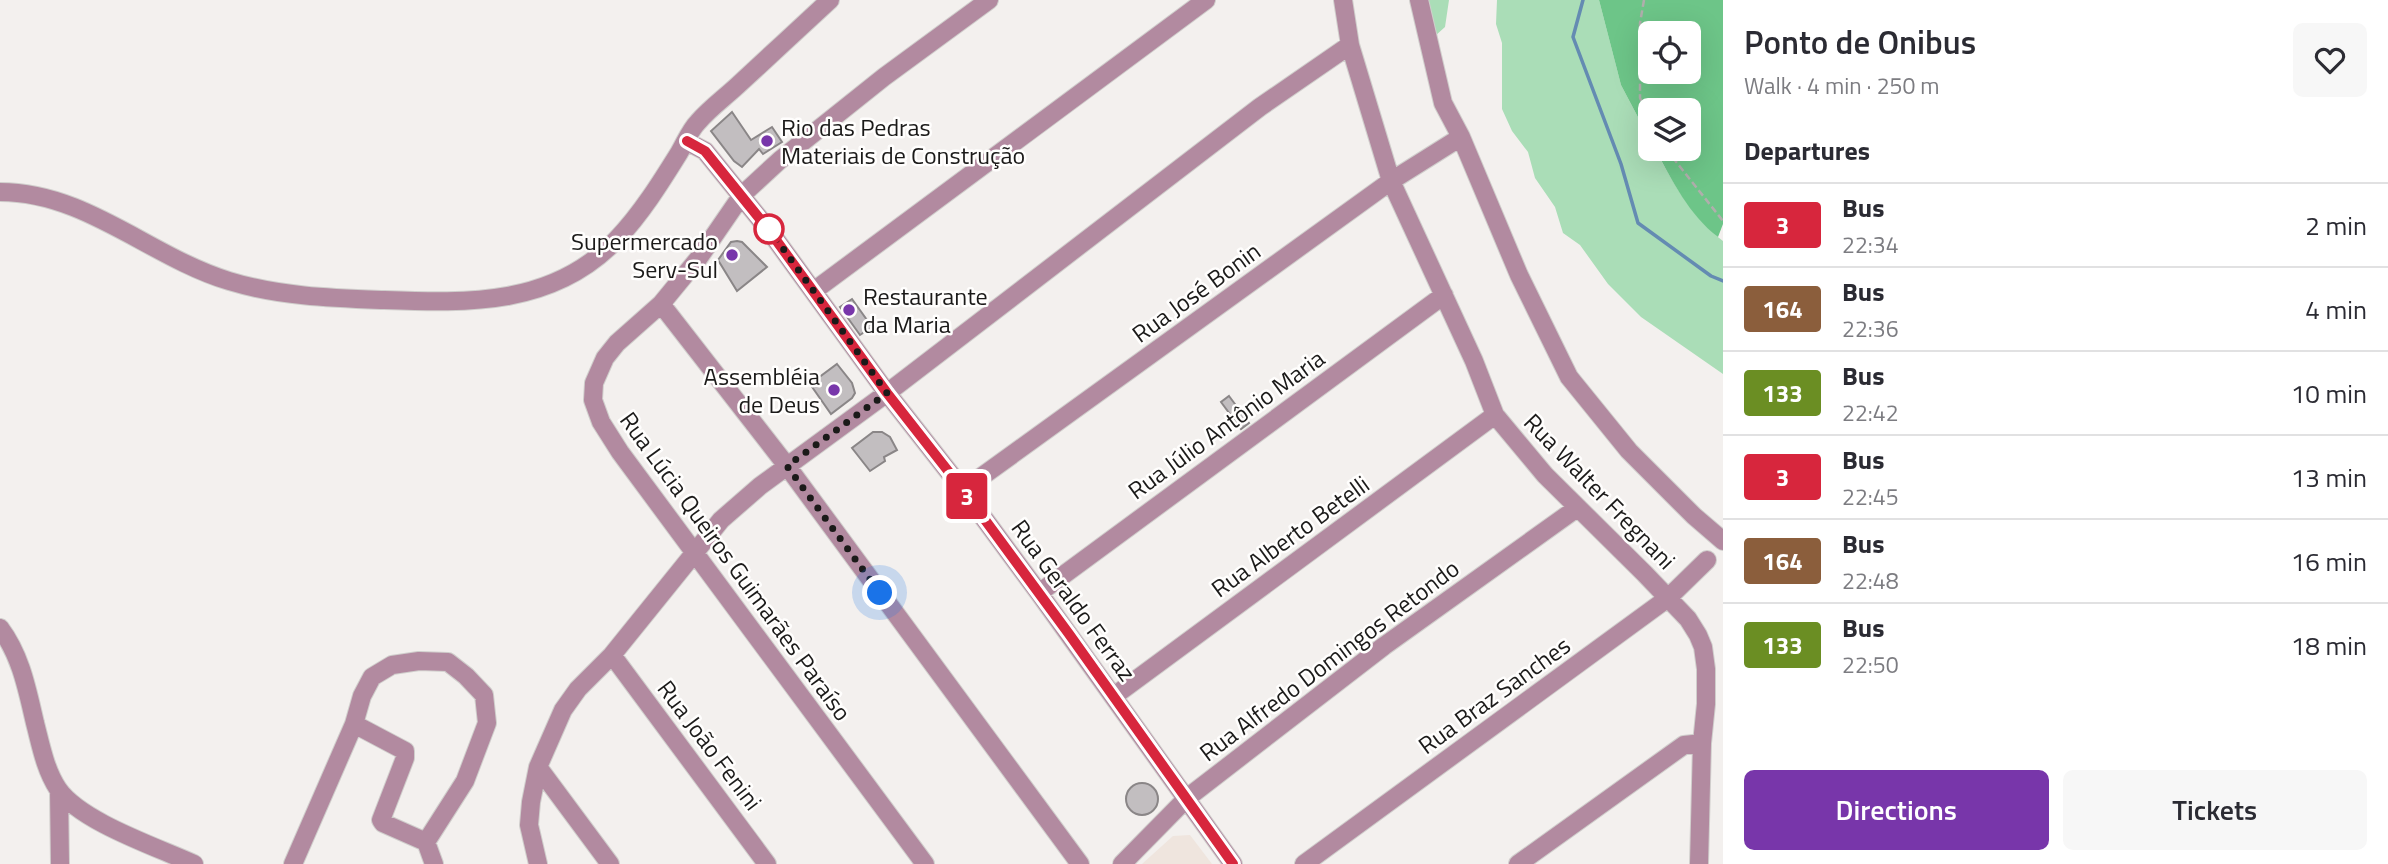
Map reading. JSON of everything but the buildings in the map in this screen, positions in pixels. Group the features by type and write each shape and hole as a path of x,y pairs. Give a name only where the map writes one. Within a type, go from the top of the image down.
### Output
{"street":[{"path":"0,192 63,201 187,265 267,291 331,298 436,303 472,302 542,288 567,277 594,260 631,224 687,141 696,123 830,0"},
{"name":"Rua Lúcia Queiros Guimarães Paraíso","path":"925,864 620,452 601,422 593,400 594,383 605,358 617,343 661,304 698,259 742,195 804,139 989,0"},
{"path":"815,290 1206,0"},
{"name":"Rua Walter Fregnani","path":"1343,0 1350,45 1391,181 1474,361 1495,415 1545,475 1668,598 1688,619 1698,635 1703,648 1706,704 1702,743 1699,864"},
{"name":"Rua Walter Fregnani","path":"1419,0 1443,103 1461,137 1518,275 1569,377 1629,451 1723,541"},
{"path":"538,864 529,825 531,802 538,767 563,709 578,689 612,655 721,520 787,466 887,393 1250,115 1350,45"},
{"name":"Rua José Bonin","path":"963,490 1391,181 1461,137"},
{"name":"Rua Geraldo Ferraz","path":"687,141 705,151 815,290 887,393 1039,593 1233,864"},
{"name":"Rua Júlio Antônio Maria","path":"1039,593 1444,295"},
{"path":"661,304 787,466 1080,864"},
{"name":"Rua Alberto Betelli","path":"1114,696 1495,415"},
{"name":"Rua Alfredo Domingos Retondo","path":"1122,864 1187,798 1384,646 1577,508"},
{"name":"Rua Braz Sanches","path":"1304,864 1668,598 1707,560"},
{"path":"0,628 17,654 46,766 59,790 94,818 194,864"},
{"name":"Rua João Fenini","path":"612,655 767,864"},
{"path":"293,864 372,677 392,665 448,662 484,695 487,723 465,780 426,842"},
{"path":"354,724 405,751 405,758 381,820 426,842 434,864"},
{"path":"1518,864 1684,745 1702,743"},
{"path":"538,767 610,864"},
{"path":"59,790 60,864"}],"path":[{"path":"1640,98 1640,23 1644,0"},
{"path":"1676,161 1723,221"}],"shaded area":[{"path":"1190,835 1212,864 1142,864 1173,836"}],"green space":[{"path":"1420,0 1449,0 1445,27 1435,36"},
{"path":"1497,0 1599,0 1621,85 1638,117 1638,161 1662,161 1693,210 1723,241 1723,374 1641,317 1608,284 1580,245 1563,233 1555,207 1535,178 1528,152 1512,131 1502,109 1502,43 1496,24"},
{"path":"1599,0 1723,0 1723,224 1718,237 1690,208 1662,161 1701,161 1701,98 1638,98 1638,117 1621,85"}],"waterway":[{"path":"1583,0 1573,37 1621,164 1638,223 1711,276 1723,281"}],"bus line":[{"name":"3","path":"687,141 705,151 727,175 815,290 887,393 963,490 1129,716 1233,864"}],"place":[{"name":"Rio das Pedras Materiais de Construção","path":"767,141"},
{"name":"Supermercado Serv-Sul","path":"732,255"},
{"name":"Restaurante da Maria","path":"849,310"},
{"name":"Assembléia de Deus","path":"834,390"}],"route":[{"path":"769,229 887,393 787,466 880,593"}]}
